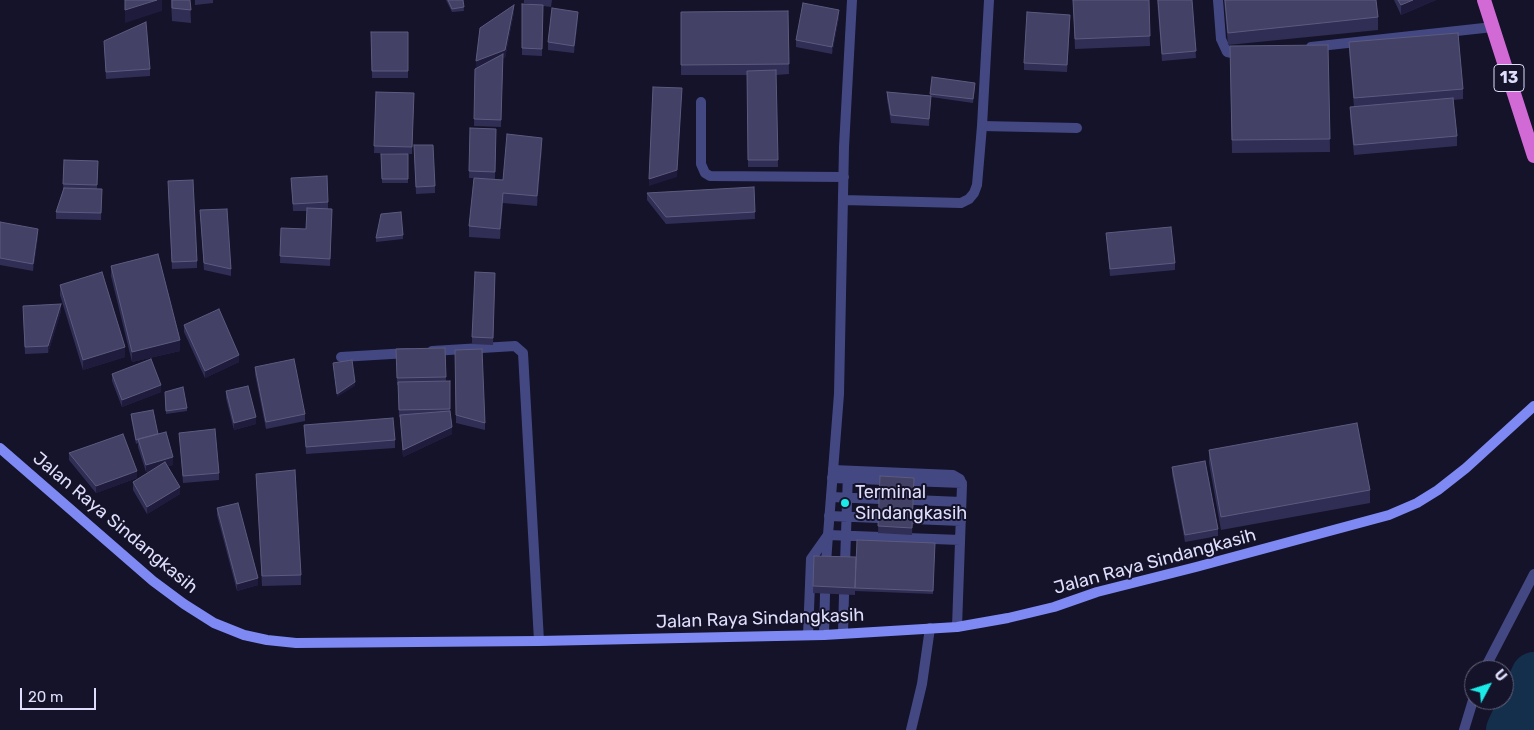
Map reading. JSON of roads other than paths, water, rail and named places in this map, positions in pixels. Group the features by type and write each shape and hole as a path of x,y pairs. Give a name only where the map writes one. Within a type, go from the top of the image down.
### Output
{"highway":[{"name":"13","path":"1484,0 1534,156"}],"main road":[{"name":"Jalan Raya Sindangkasih","path":"0,448 153,580 184,604 214,623 244,635 296,643 538,641 808,635 957,627 1008,618 1054,607 1097,592 1389,515 1417,503 1438,490 1466,468 1534,406"}],"street":[{"path":"826,563 839,394 843,200 852,0"},
{"path":"843,200 961,203 969,199 974,193 977,185 982,126 989,0"},
{"path":"1218,0 1221,39 1227,52 1240,55 1250,54"},
{"path":"1299,48 1492,27"},
{"path":"701,102 701,164 705,173 710,176 844,178"},
{"path":"982,126 1077,128"},
{"path":"342,357 510,346 518,347 524,353 538,641"},
{"path":"833,474 953,475 960,478 962,483 957,627"},
{"path":"845,564 848,475"},
{"path":"831,497 880,499"},
{"path":"914,500 961,502"},
{"path":"829,516 879,518"},
{"path":"913,519 961,521"},
{"path":"828,535 960,540"},
{"path":"808,635 811,559 828,535"},
{"path":"1489,660 1534,574"},
{"path":"824,634 825,594"},
{"path":"842,634 844,595"},
{"path":"911,730 922,684 930,628"},
{"path":"1464,730 1470,710"}],"waterway":[{"path":"1509,730 1534,675"}],"place":[{"name":"Terminal Sindangkasih","path":"845,503"}]}
